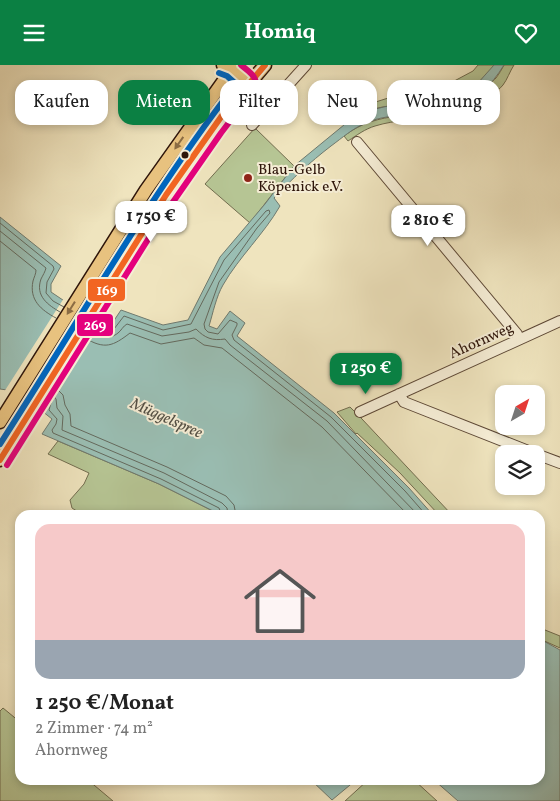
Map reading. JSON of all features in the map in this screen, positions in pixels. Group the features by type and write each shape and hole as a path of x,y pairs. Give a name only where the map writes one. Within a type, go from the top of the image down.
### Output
{"main road":[{"path":"251,80 265,65"},
{"path":"0,422 146,190 230,66 245,80"},
{"path":"0,460 166,195 220,118"}],"street":[{"path":"292,80 306,65"},
{"path":"357,141 519,339"},
{"name":"Ahornweg","path":"360,412 560,321"},
{"path":"398,394 404,401 514,445"},
{"path":"545,457 560,463"}],"green space":[{"path":"478,65 494,65 481,80 456,80 473,71"},
{"path":"504,65 514,65 506,81 500,88 500,80 494,80"},
{"path":"387,98 387,106 377,108 377,102"},
{"path":"387,118 387,123 364,130 348,141 344,136 363,125 377,125 377,120"},
{"name":"Blau-Gelb Köpenick e.V.","path":"255,128 294,166 250,223 205,184"},
{"path":"350,407 447,510 434,510 400,473 356,434 337,412"},
{"path":"58,441 159,484 211,510 75,510 72,508 70,500 84,484 89,473 48,454"},
{"path":"545,630 560,636 560,648 545,641"},
{"path":"3,708 15,718 15,785 94,785 113,801 0,801 0,711"},
{"path":"363,785 419,785 437,801 345,801"}],"water":[{"path":"494,65 504,65 494,79 481,80"},
{"path":"387,106 387,117 377,119 377,109"},
{"name":"Müggelspree","path":"344,125 362,125 323,152 274,198 280,206 223,285 209,326 217,329 230,311 245,323 237,336 334,413 429,510 211,510 159,484 42,434 52,419 42,411 46,404 34,402 26,398 12,383 7,390 0,389 0,217 61,266 51,284 51,292 103,327 111,325 121,310 163,325 188,320 220,257 294,166"},
{"path":"545,642 560,650 560,801 458,801 440,785 545,785"},
{"path":"316,785 350,785 332,800"}],"pier":[{"path":"64,298 81,310 23,401 20,399 22,393 12,387 9,392 4,392"},
{"path":"83,311 101,322 43,415 39,411 43,404 34,399 29,404 25,402"}],"transit line":[{"name":"269","path":"7,465 157,225 255,88 254,77 241,65"},
{"name":"169","path":"0,460 166,195 221,117 265,65"},
{"path":"0,444 143,216 236,84 227,76 219,73"}],"place":[{"name":"Blau-Gelb Köpenick e.V.","path":"248,178"}]}
